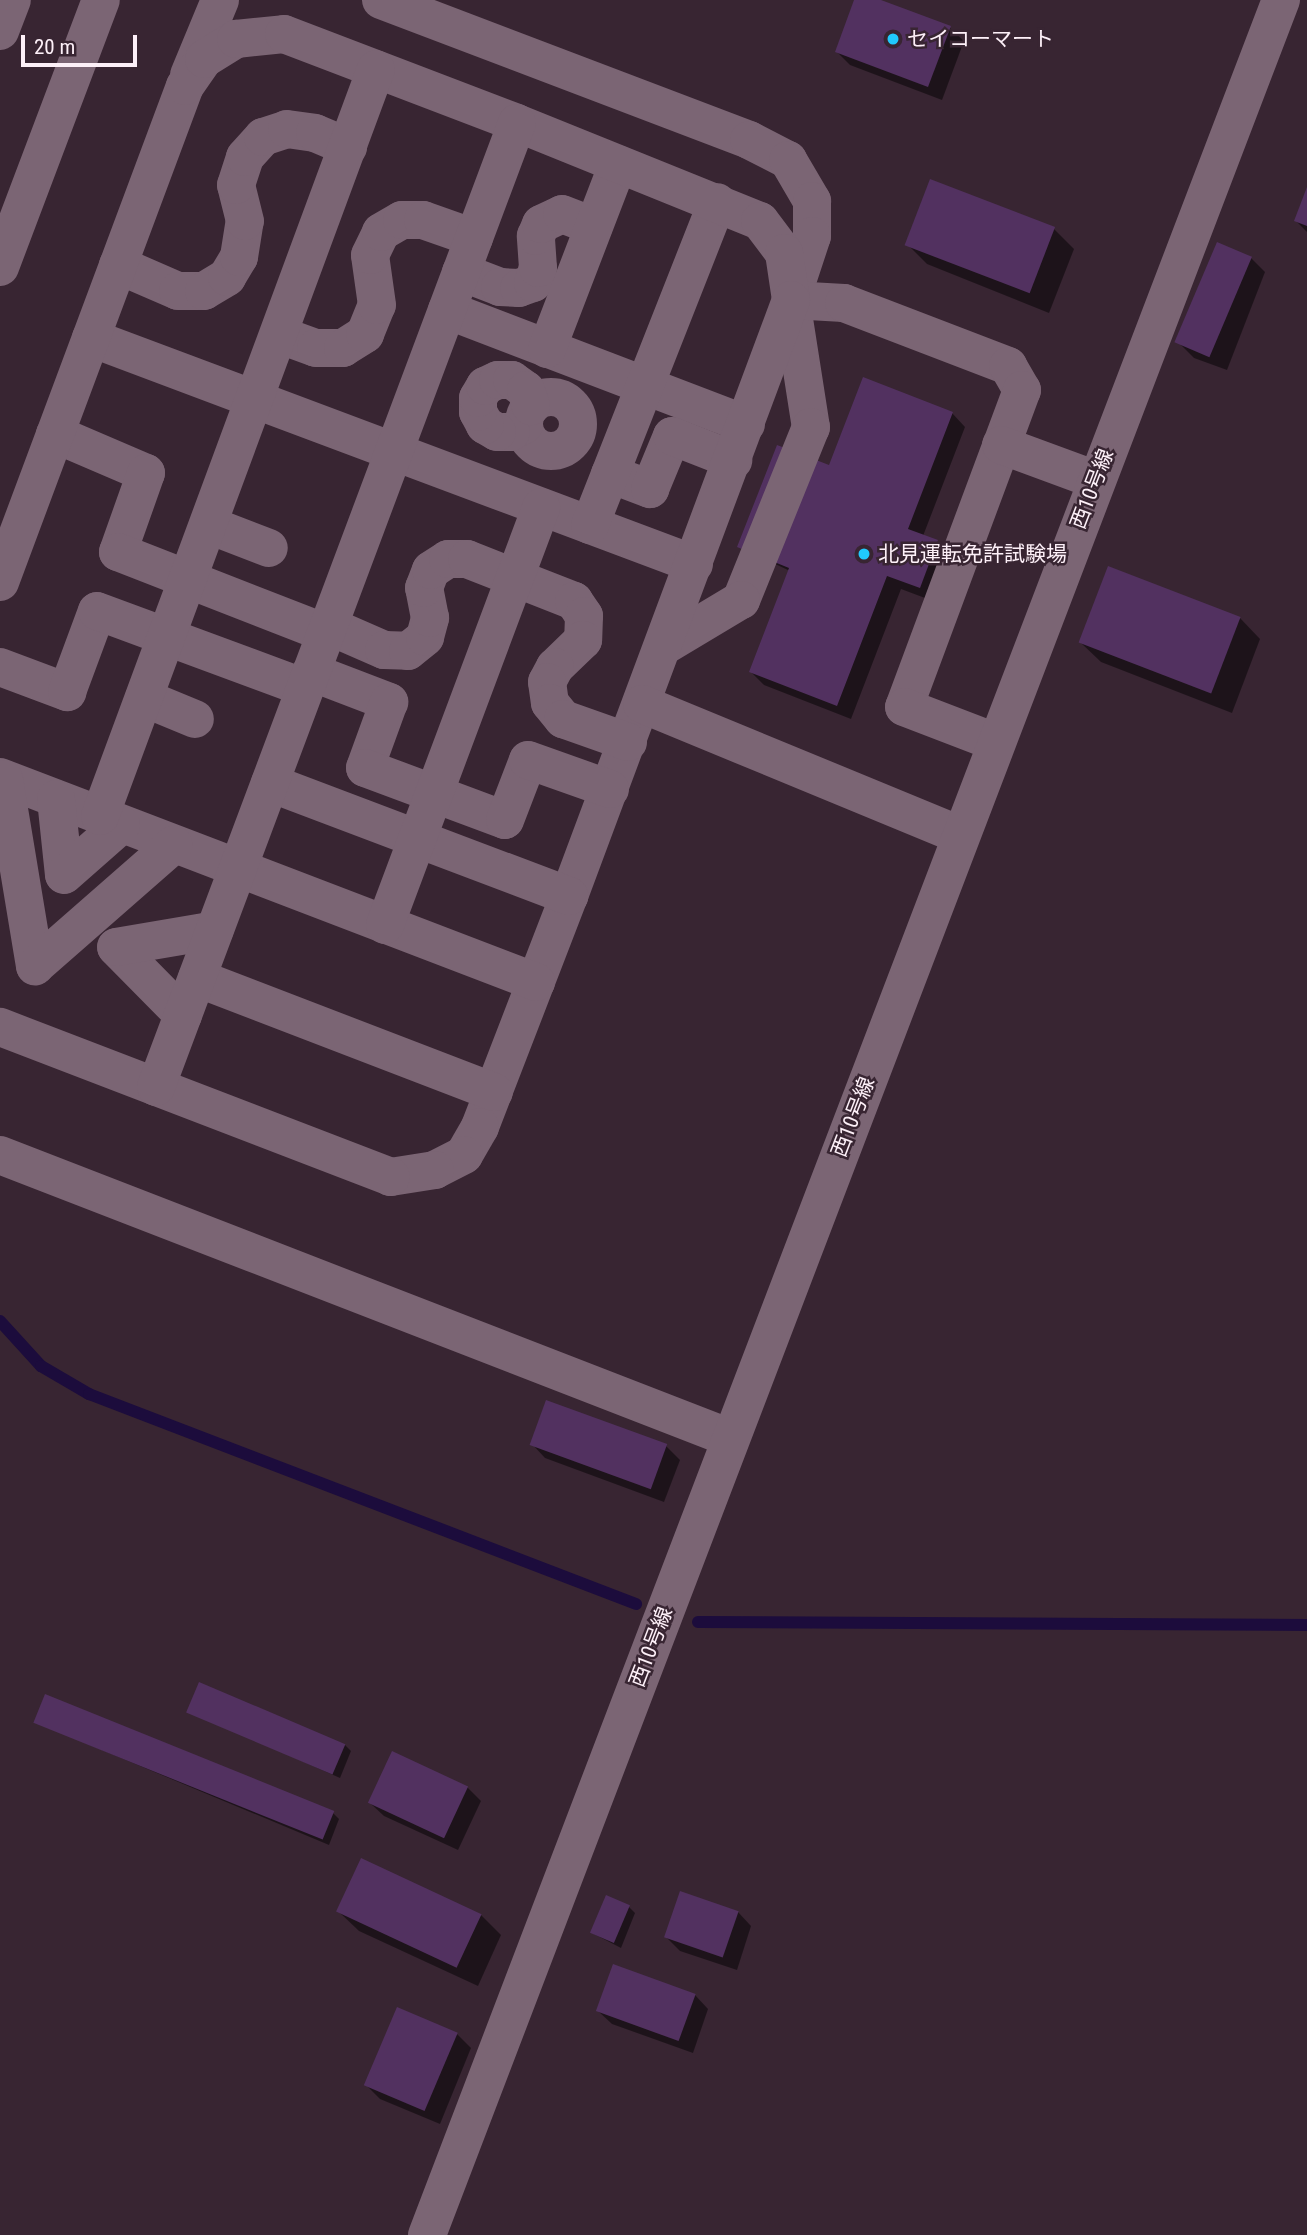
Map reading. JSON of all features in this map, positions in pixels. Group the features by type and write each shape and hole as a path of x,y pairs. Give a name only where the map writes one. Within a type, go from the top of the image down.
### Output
{"street":[{"path":"0,32 12,0"},
{"path":"0,267 101,0"},
{"path":"0,582 184,86 220,0"},
{"path":"0,1027 391,1177 435,1170 464,1155 494,1092 664,646 791,300 812,236 812,201 788,160 749,140 381,0"},
{"name":"西10号線","path":"427,2235 995,742 1281,0"},
{"path":"184,86 204,59 236,39 284,34 760,221 784,253 811,427 741,600 664,646"},
{"path":"56,799 64,875 111,821 144,698 256,401 376,69"},
{"path":"156,1087 517,124"},
{"path":"118,265 178,291 204,291 227,277 239,257 245,221 236,185 245,156 263,137 287,129 315,133 348,147"},
{"path":"385,925 515,579 533,504 528,415 537,345 594,226 618,164"},
{"path":"590,525 717,202"},
{"path":"280,335 316,348 343,348 365,334 377,305 370,255 382,232 402,220 423,220 467,255 500,287 519,288 533,283 538,268 536,236 541,224 562,214 594,226"},
{"path":"791,300 844,303 1008,366 1022,390 904,707 995,742"},
{"path":"447,310 746,424"},
{"path":"91,338 694,564"},
{"path":"55,434 146,473 118,552 384,650 408,651 425,637 430,618 424,588 431,570 448,559 467,559 575,601 584,616 583,640 555,667 547,682 550,703 563,719 628,742"},
{"path":"610,474 650,489 671,436 733,460"},
{"path":"1001,445 1096,480"},
{"path":"209,525 269,548"},
{"path":"0,667 67,692 97,611 308,680 389,702 365,768 505,820 528,760 610,789"},
{"path":"144,698 195,719"},
{"path":"642,704 960,835"},
{"path":"2,778 35,966 173,845"},
{"path":"2,778 536,982"},
{"path":"270,783 343,828 417,840 483,879 569,896"},
{"path":"183,1015 116,947 215,930"},
{"path":"197,978 494,1092"},
{"path":"0,1155 730,1438"}],"building":[{"name":"セイコーマート","path":"854,0 881,0 951,26 928,87 835,52"},
{"path":"930,179 1055,227 1030,293 905,245"},
{"path":"1307,187 1307,226 1294,221"},
{"path":"1217,242 1252,257 1209,357 1174,342"},
{"name":"北見運転免許試験場","path":"863,377 953,412 908,529 938,540 920,588 887,576 837,706 749,672 789,568 737,547 777,445 829,465"},
{"path":"1108,566 1241,617 1211,693 1079,643"},
{"path":"546,1400 667,1444 651,1489 530,1445"},
{"path":"199,1682 345,1744 332,1775 186,1712"},
{"path":"45,1694 334,1811 323,1840 33,1723"},
{"path":"392,1751 468,1786 444,1838 368,1803"},
{"path":"361,1858 482,1914 457,1968 336,1911"},
{"path":"680,1891 739,1911 723,1958 664,1937"},
{"path":"606,1895 630,1905 614,1943 590,1933"},
{"path":"613,1964 696,1994 679,2041 596,2011"},
{"path":"397,2007 458,2033 425,2111 364,2085"}],"waterway":[{"path":"0,1321 41,1366 89,1394 636,1604"},
{"path":"698,1622 1307,1625"}],"place":[{"name":"セイコーマート","path":"893,39"},
{"name":"北見運転免許試験場","path":"864,554"}]}
